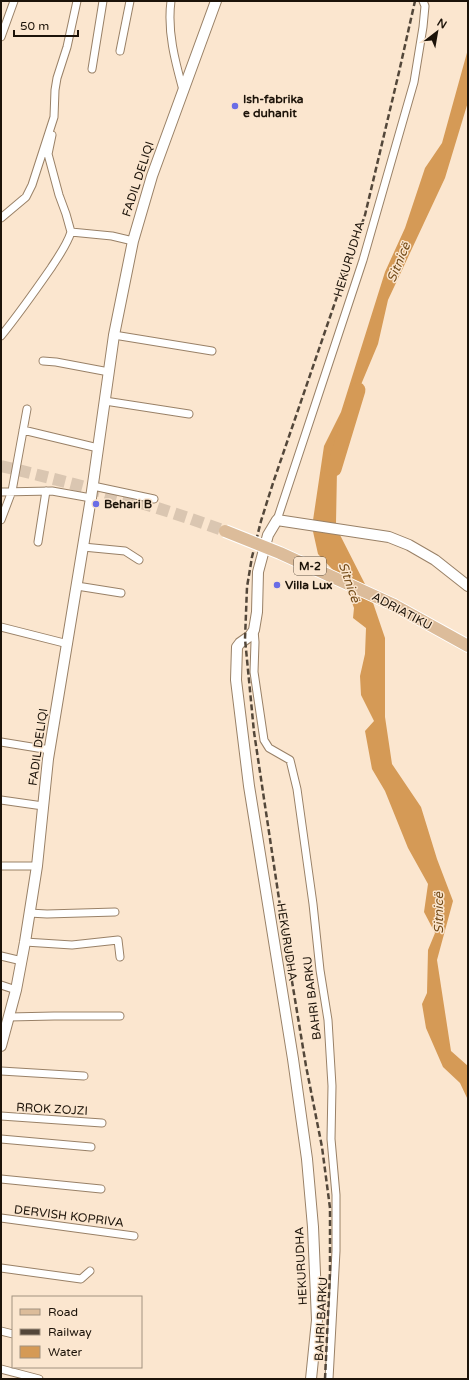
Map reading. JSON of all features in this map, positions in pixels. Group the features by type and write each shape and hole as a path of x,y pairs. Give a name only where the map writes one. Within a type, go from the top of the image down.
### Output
{"main road":[{"name":"ADRIATIKU","path":"225,531 280,553 394,605 468,646"}],"street":[{"path":"1,37 14,1"},
{"path":"1,336 39,285 60,253 71,232 66,214 58,195 48,154 54,117 57,78 67,47 77,1"},
{"path":"92,70 103,1"},
{"path":"120,51 130,1"},
{"path":"171,1 169,25 183,90"},
{"name":"FADIL DELIQI","path":"1,1046 22,961 37,866 50,750 93,486 114,335 133,241 152,176 216,1"},
{"name":"HEKURUDHA","path":"311,1379 317,1320 313,1227 307,1159 293,1059 249,786 236,680 237,647 250,636 254,630 257,612 258,572 268,535 277,520 363,260 414,82 423,27 425,6 423,1"},
{"path":"1,218 28,195 54,117"},
{"path":"71,232 112,236 133,241"},
{"path":"114,335 212,351"},
{"path":"43,361 109,372"},
{"path":"105,401 189,414"},
{"path":"1,520 12,491 26,409"},
{"path":"23,430 98,448"},
{"path":"93,486 154,499"},
{"path":"38,542 46,491"},
{"path":"1,492 60,491 91,498"},
{"path":"277,520 389,537 409,544 435,560 468,586"},
{"path":"83,547 126,551 139,560"},
{"path":"77,586 121,593"},
{"path":"1,627 68,644"},
{"name":"BAHRI BARKU","path":"254,630 256,642 254,672 264,740 269,748 290,760 297,789 313,904 320,970 328,1020 332,1086 331,1139 336,1195 336,1251 329,1379"},
{"path":"1,742 50,750"},
{"path":"1,800 44,806"},
{"path":"1,866 37,866"},
{"path":"29,913 47,914 115,912"},
{"path":"25,942 72,945 118,940 120,957"},
{"path":"1,956 22,961"},
{"path":"1,985 16,990"},
{"path":"9,1018 26,1016 120,1016"},
{"path":"1,1070 84,1076"},
{"name":"RROK ZOJZI","path":"1,1116 102,1123"},
{"path":"1,1139 91,1147"},
{"path":"1,1179 101,1189"},
{"name":"DERVISH KOPRIVA","path":"1,1218 134,1236"},
{"path":"1,1268 81,1279 90,1271"},
{"path":"1,1331 12,1334"},
{"path":"1,1369 39,1379"}],"water":[{"path":"468,49 468,102 445,178 388,300 378,344 342,436 337,470 336,523 338,531 370,594 385,638 385,717 392,764 421,807 437,859 453,901 437,960 451,1051 468,1066 468,1100 460,1083 443,1067 426,1028 422,1004 427,993 428,950 435,933 424,912 428,884 408,848 385,791 372,769 365,731 374,721 361,695 360,676 365,654 366,628 353,618 354,608 345,583 318,554 312,527 324,446 341,412 385,272 405,228 425,168 442,143"}],"waterway":[{"name":"Sitnicë","path":"334,469 358,390"}],"tunnel":[{"path":"1,466 114,495 225,531"}],"railway":[{"path":"325,1379 330,1272 330,1208 322,1147 306,1066 285,939 254,732 245,639 247,587 252,557 273,483 365,215 415,1"}],"place":[{"name":"Ish-fabrika e duhanit","path":"235,106"},
{"name":"Behari B","path":"96,504"},
{"name":"Villa Lux","path":"277,585"}]}
